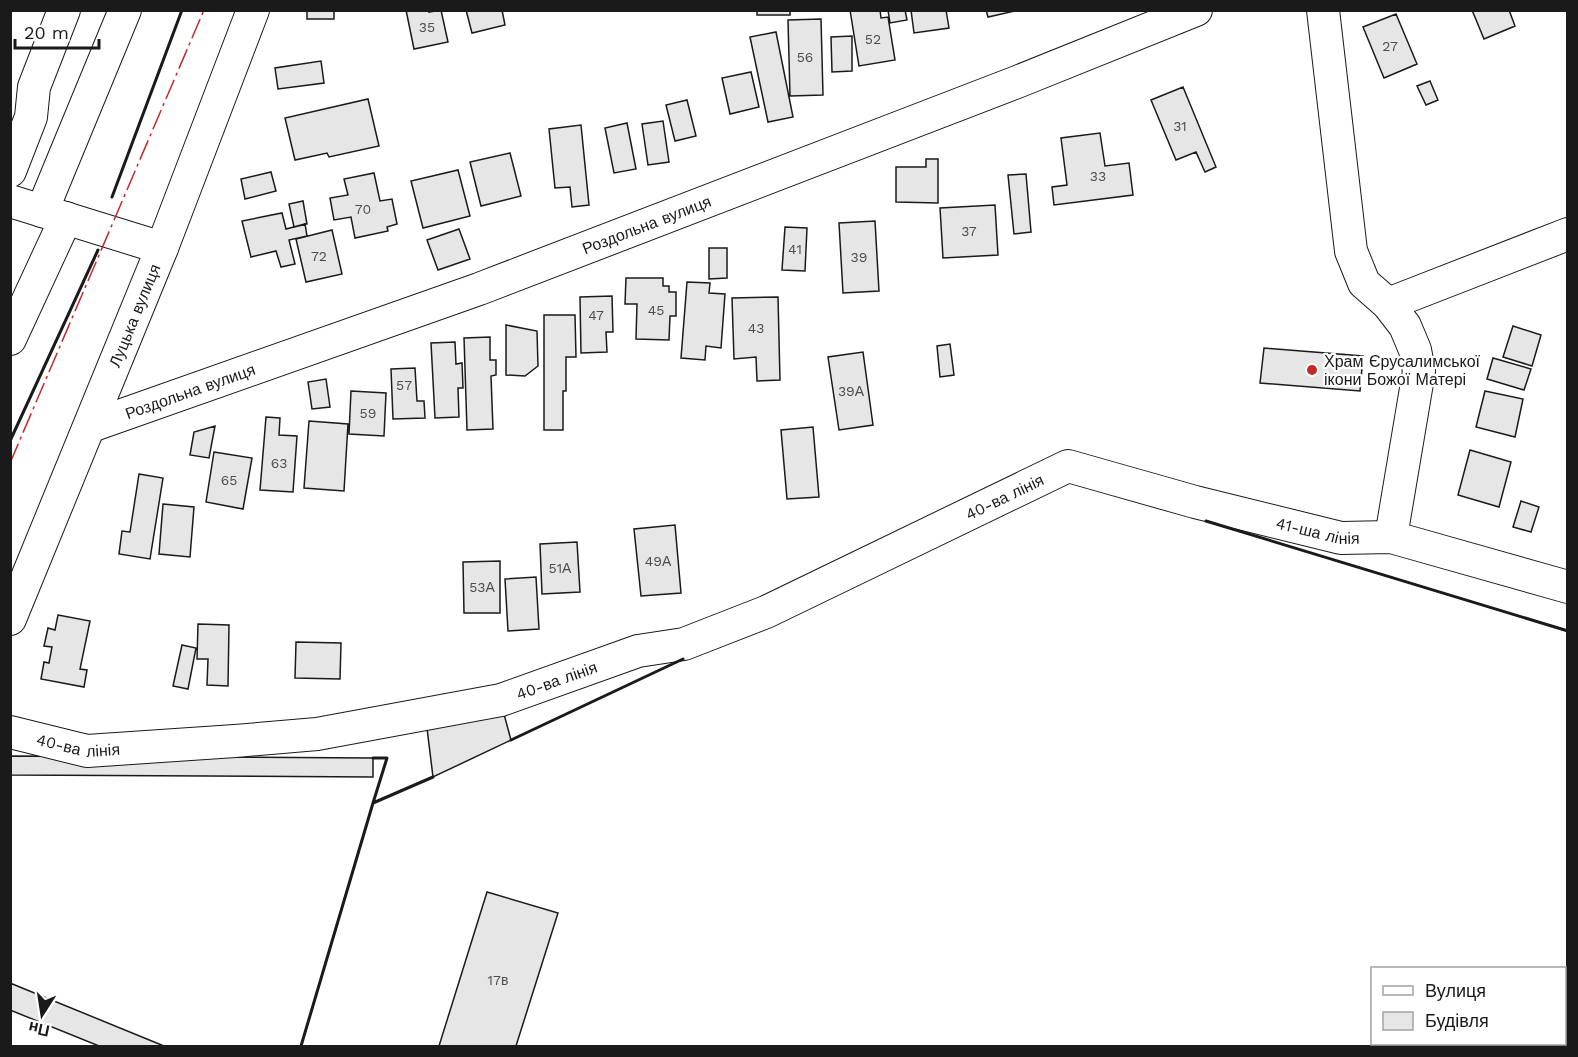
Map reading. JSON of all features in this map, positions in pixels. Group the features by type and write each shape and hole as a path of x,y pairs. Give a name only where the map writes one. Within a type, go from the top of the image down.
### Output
{"street":[{"path":"10,171 31,117 34,87 64,10"},
{"path":"10,339 125,10"},
{"name":"Луцька вулиця","path":"10,619 91,426 253,10"},
{"name":"Роздольна вулиця","path":"91,426 479,290 1196,10"},
{"path":"1323,10 1351,251 1364,283 1388,303 1405,326 1416,350 1419,371 1391,537"},
{"path":"10,201 162,248"},
{"path":"1388,303 1568,234"},
{"name":"41-ша лінія","path":"1068,466 1195,502 1341,538 1391,537 1568,587"},
{"name":"40-ва лінія","path":"10,732 87,750 235,741 317,734 501,700 638,651 684,645 766,612 1068,466"}],"building":[{"path":"307,10 334,10 334,19 307,19"},
{"path":"406,10 429,10 429,12 441,10 448,42 414,49"},
{"path":"466,10 502,10 505,25 472,33"},
{"path":"757,10 790,10 790,15 757,15"},
{"path":"850,10 880,10 881,18 888,17 895,60 859,66"},
{"path":"888,10 905,10 907,20 890,23"},
{"path":"911,10 946,10 949,28 914,33"},
{"path":"986,10 1015,10 1015,11 988,17"},
{"path":"1472,10 1509,10 1515,26 1484,39"},
{"path":"1396,14 1417,64 1384,78 1363,27"},
{"path":"821,19 823,95 790,96 788,20"},
{"path":"776,32 793,117 768,122 750,37"},
{"path":"852,36 852,71 832,72 831,37"},
{"path":"321,61 324,83 278,89 275,68"},
{"path":"751,72 759,107 730,114 722,78"},
{"path":"1430,81 1438,100 1426,105 1417,86"},
{"path":"1183,87 1216,167 1205,172 1196,152 1176,160 1151,100"},
{"path":"368,99 379,146 329,157 327,153 295,160 285,118"},
{"path":"687,100 696,136 675,141 666,105"},
{"path":"663,121 669,162 648,165 642,124"},
{"path":"627,123 636,169 614,173 605,128"},
{"path":"581,125 589,205 572,207 570,187 555,188 549,129"},
{"path":"1100,133 1105,166 1129,163 1133,195 1054,205 1052,187 1067,185 1061,138"},
{"path":"510,153 521,196 481,206 470,162"},
{"path":"926,159 938,159 938,203 896,202 896,167 926,167"},
{"path":"458,170 470,216 423,228 411,181"},
{"path":"271,172 276,191 245,199 241,179"},
{"path":"374,173 380,201 392,199 397,224 387,227 388,231 355,238 351,217 334,220 330,198 348,195 344,179"},
{"path":"1026,174 1031,232 1014,234 1008,175"},
{"path":"303,201 307,224 294,227 289,204"},
{"path":"995,205 998,255 943,258 940,208"},
{"path":"282,213 286,229 305,224 307,236 289,240 295,264 281,267 276,251 251,257 242,221"},
{"path":"875,221 879,291 843,293 839,223"},
{"path":"785,227 807,228 805,271 782,270"},
{"path":"459,229 470,259 438,270 427,240"},
{"path":"332,230 342,274 306,282 296,239"},
{"path":"709,248 727,248 727,278 709,279"},
{"path":"626,278 663,278 663,286 669,286 669,292 676,292 676,316 670,316 669,340 636,339 637,304 625,304"},
{"path":"687,282 710,283 709,293 725,294 721,348 706,346 705,360 681,358"},
{"path":"612,296 613,332 606,332 607,352 581,353 580,297"},
{"path":"778,297 780,380 757,381 756,357 734,359 732,298"},
{"path":"544,315 575,315 576,357 566,357 563,430 544,430"},
{"path":"506,325 537,331 538,366 525,376 506,375"},
{"path":"1513,326 1541,335 1532,366 1503,357"},
{"path":"490,337 490,360 496,360 496,375 491,376 493,429 467,430 464,338"},
{"path":"455,342 456,364 462,363 463,388 458,388 459,417 435,418 431,343"},
{"path":"950,344 954,375 940,377 937,346"},
{"name":"Храм Єрусалимської ікони Божої Матері","path":"1264,348 1363,356 1360,391 1260,383"},
{"path":"863,352 873,425 839,430 828,357"},
{"path":"1493,358 1531,369 1524,390 1487,379"},
{"path":"415,368 417,401 424,401 425,418 393,419 391,369"},
{"path":"326,379 330,407 312,409 308,382"},
{"path":"351,391 386,393 384,436 349,434"},
{"path":"1485,391 1523,399 1515,437 1476,427"},
{"path":"266,417 280,418 279,435 297,436 293,492 260,490"},
{"path":"309,421 348,424 344,491 304,488"},
{"path":"215,426 209,458 190,455 194,432"},
{"path":"813,427 819,497 787,499 781,430"},
{"path":"1470,450 1511,462 1499,507 1458,495"},
{"path":"214,452 252,458 243,509 206,502"},
{"path":"139,474 163,478 150,559 119,554 122,531 130,532"},
{"path":"1521,501 1539,507 1531,532 1513,527"},
{"path":"163,504 194,507 190,557 159,554"},
{"path":"675,525 681,593 641,596 634,529"},
{"path":"577,542 580,592 542,594 540,544"},
{"path":"500,561 500,613 464,613 463,562"},
{"path":"536,577 539,629 508,631 505,579"},
{"path":"58,615 90,621 80,669 87,670 84,687 41,679 44,662 49,663 52,647 44,646 48,628 55,630"},
{"path":"198,624 229,625 228,686 207,685 208,659 197,659"},
{"path":"296,642 341,643 340,679 295,678"},
{"path":"182,645 196,648 188,689 173,686"},
{"path":"501,703 511,740 433,777 426,720"},
{"path":"10,756 373,758 373,777 10,775"},
{"path":"487,892 558,913 516,1046 439,1046"},
{"path":"10,983 164,1046 99,1046 10,1010"}],"wall":[{"path":"112,197 182,10"},
{"path":"10,441 98,250"},
{"path":"1206,521 1568,631"},
{"path":"511,740 683,659"},
{"path":"373,758 387,758 373,803"},
{"path":"301,1046 373,803 433,777"}],"power":[{"path":"10,463 204,10"}],"place":[{"name":"Храм Єрусалимської ікони Божої Матері","path":"1312,370"}]}
